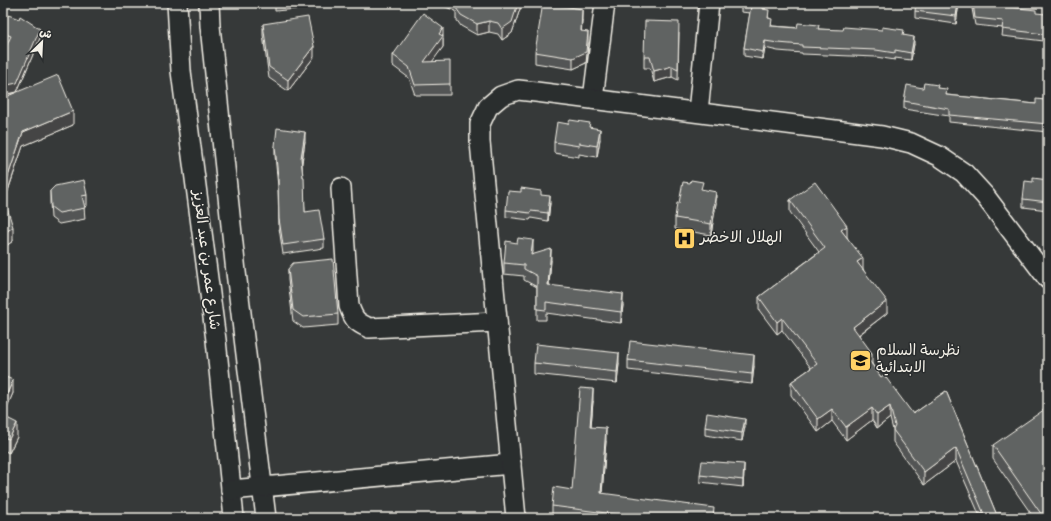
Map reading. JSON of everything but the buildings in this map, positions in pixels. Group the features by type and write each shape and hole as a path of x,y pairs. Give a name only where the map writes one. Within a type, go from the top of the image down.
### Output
{"street":[{"name":"شارع عمر بن عبد العزيز","path":"177,3 181,71 216,340 234,518"},
{"name":"شارع عمر بن عبد العزيز","path":"209,3 210,26 236,272 266,518"},
{"path":"593,99 605,3"},
{"path":"698,112 709,3"},
{"path":"516,518 480,142 480,124 488,108 501,96 518,90 882,136 912,143 939,156 964,174 986,196 1048,278"},
{"path":"341,188 349,306 352,316 360,324 369,328 497,322"},
{"path":"231,490 511,464"}],"place":[{"name":"الهلال الاخضر","path":"685,238"},
{"name":"نظرسة السلام الابتدائية","path":"860,360"}]}
